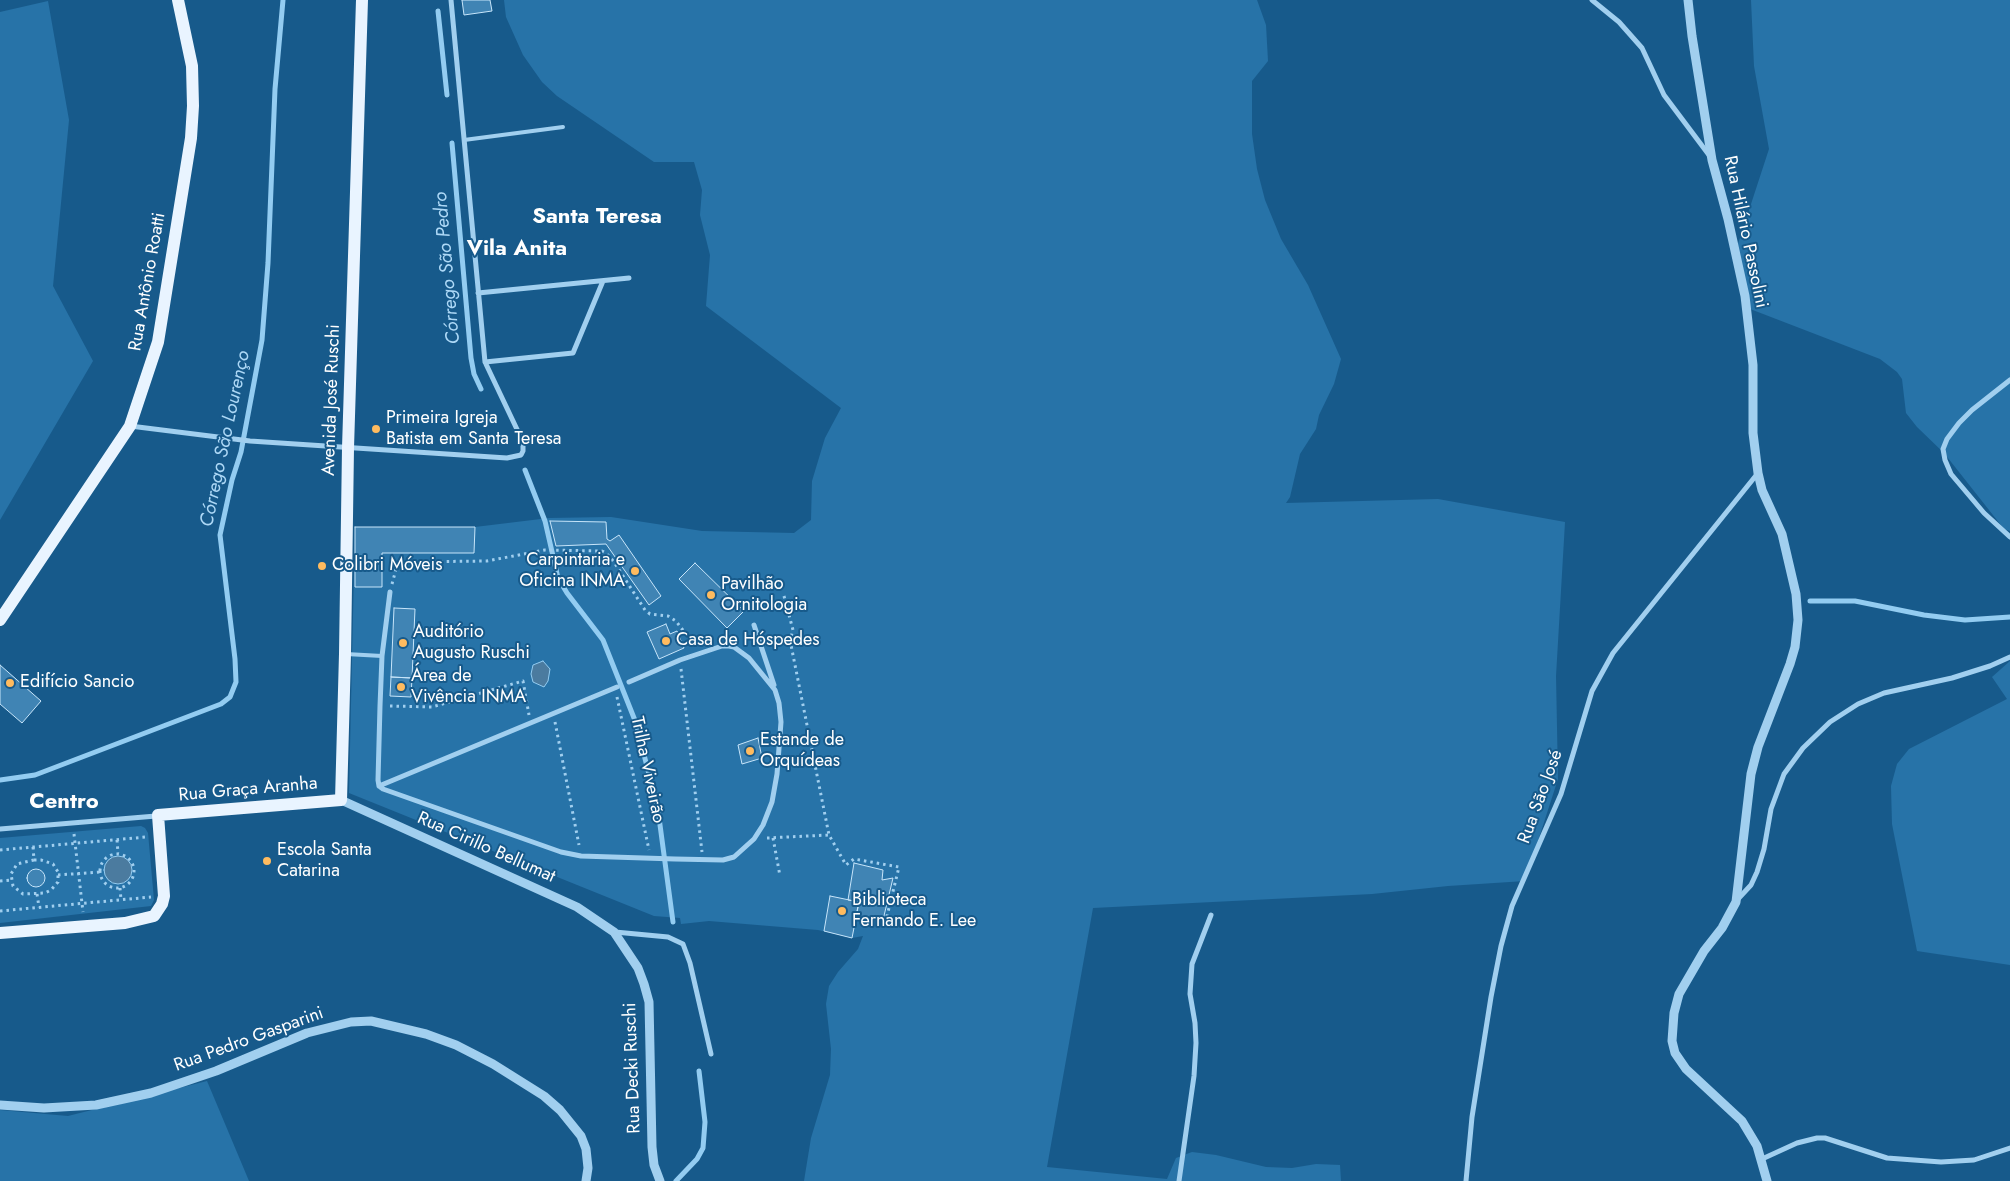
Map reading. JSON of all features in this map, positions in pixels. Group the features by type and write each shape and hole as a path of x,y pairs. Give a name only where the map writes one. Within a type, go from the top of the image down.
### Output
{"main road":[{"name":"Rua Antônio Roatti","path":"0,620 130,426 158,342 191,138 193,106 192,66 178,0"},
{"name":"Avenida José Ruschi","path":"341,800 348,448 362,0"},
{"name":"Rua Graça Aranha","path":"158,816 341,800"},
{"path":"0,933 125,923 154,916 162,904 164,896 158,816"}],"street":[{"path":"130,426 250,441 348,448 513,458 523,452 523,442 485,362 451,0"},
{"path":"1592,0 1619,22 1642,48 1664,95 1712,160"},
{"name":"Rua Hilário Passolini","path":"1688,0 1693,45 1712,160 1728,219 1745,296 1753,365 1753,433 1758,473 1762,490 1782,534 1796,594 1798,620 1795,647 1790,664 1758,747 1751,774 1736,902"},
{"path":"478,293 628,278"},
{"path":"485,362 572,353 603,281"},
{"path":"2010,380 1972,410 1959,423 1947,439 1944,448 1945,460 1951,474 1984,513 2010,537"},
{"name":"Rua São José","path":"1466,1181 1472,1117 1490,997 1501,946 1512,906 1561,794 1592,691 1613,654 1758,473"},
{"path":"380,786 382,656 390,592"},
{"path":"380,786 383,789 561,852 581,856 703,860 723,860 734,857 754,839 763,825 772,802 777,774 781,722 779,702 754,625"},
{"path":"630,682 680,660 722,646 734,647 749,658 776,690"},
{"path":"1767,1181 1762,1159 1751,1134 1742,1121 1686,1069 1675,1053 1672,1041 1674,1013 1679,994 1704,952 1722,928 1736,902 1751,885 1764,849 1771,809 1784,774 1803,748 1830,722 1858,704 1884,693 1952,678 1990,666 2010,657"},
{"path":"380,786 616,688"},
{"name":"Rua Cirillo Bellumat","path":"341,800 577,907 614,932"},
{"path":"0,830 158,816"},
{"path":"1179,1181 1194,1068 1195,1023 1190,994 1192,964 1211,915"},
{"path":"614,932 668,937 683,944 690,963 711,1054"},
{"name":"Rua Decki Ruschi","path":"614,932 638,968 649,1002 652,1148 654,1165 660,1181"},
{"name":"Rua Pedro Gasparini","path":"0,1105 44,1108 96,1105 151,1092 216,1071 307,1033 351,1022 371,1021 426,1034 456,1045 492,1064 544,1096 560,1110 581,1136 586,1149 588,1168 586,1181"},
{"path":"1762,1159 1797,1143 1817,1138 1887,1158 1941,1162 1974,1160 2010,1148"}],"lane":[{"path":"464,140 563,127"},
{"path":"345,654 382,656"}],"path":[{"path":"390,592 398,562 487,561 545,550 602,551 606,553 645,610 650,614 668,616 676,620 700,653"},
{"path":"784,596 793,630 790,640 829,835 846,865 854,859 899,867 887,916"},
{"path":"680,660 703,860"},
{"path":"380,706 432,707 524,681 531,724"},
{"name":"Trilha Viveirão","path":"616,688 651,858"},
{"path":"554,715 581,856"},
{"path":"74,834 83,912"},
{"path":"754,839 829,835"},
{"path":"0,850 146,837"},
{"path":"773,838 780,876"},
{"path":"117,840 118,853"},
{"path":"32,847 34,860"},
{"path":"118,853 124,854 132,861 135,872 130,883 120,888 114,888 104,882 100,872 103,861 107,856 118,853"},
{"path":"34,860 53,864 58,875 55,887 38,894 22,894 13,886 11,880 11,874 17,864 34,860"},
{"path":"58,875 100,872"},
{"path":"0,881 11,880"},
{"path":"120,888 121,900"},
{"path":"38,894 39,907"},
{"path":"0,911 152,897"}],"shaded area":[{"path":"504,0 1257,0 1266,25 1268,61 1252,81 1252,134 1257,169 1265,200 1281,239 1308,285 1341,359 1334,384 1319,415 1316,429 1300,454 1290,497 1286,503 1438,499 1565,522 1556,676 1558,779 1525,881 1448,886 1372,894 1093,908 1047,1167 1167,1179 1176,1158 1192,1152 1216,1155 1266,1167 1292,1168 1316,1164 1340,1165 1341,1181 804,1181 811,1138 830,1075 831,1049 826,1004 829,986 838,972 858,949 863,936 852,938 818,930 709,921 681,924 680,918 654,916 349,793 355,527 475,527 549,518 611,517 702,531 794,533 811,520 812,481 825,438 841,408 706,306 710,255 700,215 702,190 694,162 654,162 557,96 542,82 523,55 506,17"},
{"path":"1751,0 2010,0 2010,531 2004,529 1944,453 1917,427 1906,413 1902,379 1897,372 1880,359 1745,307 1736,250 1769,149 1754,66"},
{"path":"48,1 69,120 53,286 93,361 0,520 0,12"},
{"path":"543,661 550,669 548,681 544,687 533,682 531,674 533,665"},
{"path":"2010,661 2010,965 1917,951 1892,824 1891,786 1897,764 1909,749 2007,699 1992,677"},
{"path":"141,826 148,833 154,900 151,906 0,923 0,838"},
{"path":"118,856 128,860 132,870 128,880 118,884 108,880 104,870 108,860"},
{"path":"207,1081 249,1181 0,1181 0,1110 68,1116"}],"building":[{"path":"462,0 490,0 492,11 464,15"},
{"name":"Carpintaria e Oficina INMA","path":"550,521 606,522 607,539 610,541 619,535 661,596 649,605 606,544 556,546"},
{"path":"355,527 475,527 474,553 382,553 382,587 355,587"},
{"name":"Pavilhão Ornitologia","path":"695,563 744,611 727,628 679,579"},
{"name":"Auditório Augusto Ruschi","path":"394,608 415,609 412,678 391,677"},
{"name":"Casa de Hóspedes","path":"666,624 670,634 677,631 684,648 659,659 647,632"},
{"name":"Edifício Sancio","path":"0,665 41,701 22,723 0,704"},
{"name":"Área de Vivência INMA","path":"391,677 412,678 411,697 390,696"},
{"name":"Estande de Orquídeas","path":"758,738 762,758 742,764 738,745"},
{"path":"854,863 883,870 882,880 893,878 883,920 855,920 859,902 848,900"},
{"path":"32,869 40,869 45,874 43,885 32,887 27,882 27,874"},
{"name":"Biblioteca Fernando E. Lee","path":"830,896 859,902 852,938 824,931"}],"waterway":[{"name":"Córrego São Lourenço","path":"0,780 35,775 221,704 230,697 236,682 220,535 232,480 241,452 262,340 268,263 275,89 283,0"},
{"name":"Córrego São Pedro","path":"438,11 447,95"},
{"name":"Córrego São Pedro","path":"452,143 471,358 474,374 481,389"},
{"name":"Córrego São Pedro","path":"525,470 545,521 558,578 567,593 603,640 636,723 658,810 673,922"},
{"path":"1810,601 1855,601 1924,615 1965,620 2010,617"},
{"name":"Córrego São Pedro","path":"676,1181 697,1159 703,1148 705,1122 699,1071"}],"place":[{"name":"Primeira Igreja Batista em Santa Teresa","path":"376,429"},
{"name":"Colibri Móveis","path":"322,566"},
{"name":"Carpintaria e Oficina INMA","path":"635,571"},
{"name":"Pavilhão Ornitologia","path":"711,595"},
{"name":"Casa de Hóspedes","path":"666,641"},
{"name":"Auditório Augusto Ruschi","path":"403,643"},
{"name":"Edifício Sancio","path":"10,683"},
{"name":"Área de Vivência INMA","path":"401,687"},
{"name":"Estande de Orquídeas","path":"750,751"},
{"name":"Escola Santa Catarina","path":"267,861"},
{"name":"Biblioteca Fernando E. Lee","path":"842,911"}],"district":[{"name":"Santa Teresa","path":"597,218"},
{"name":"Vila Anita","path":"517,250"},
{"name":"Centro","path":"64,803"}]}
